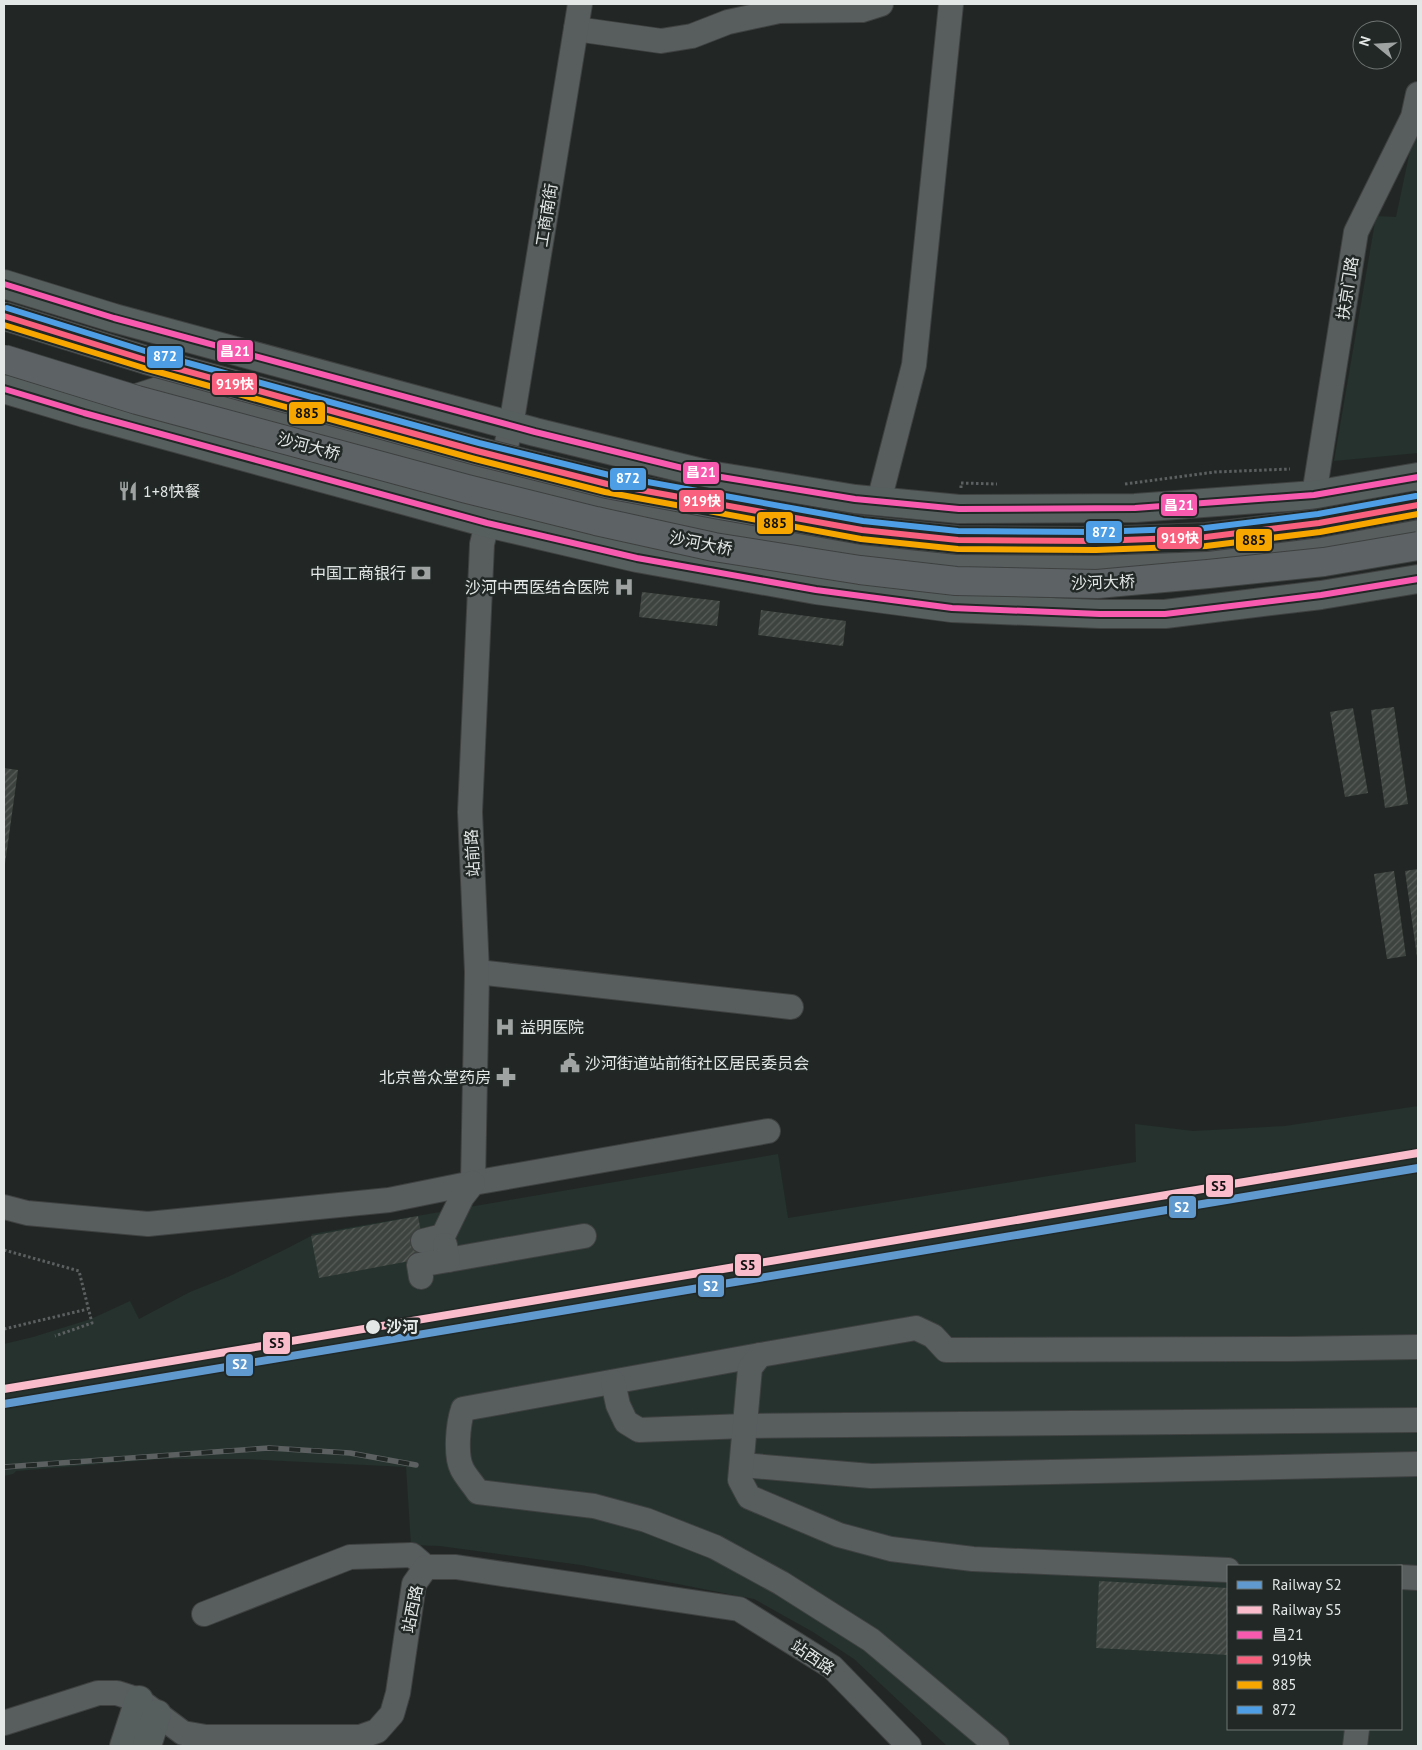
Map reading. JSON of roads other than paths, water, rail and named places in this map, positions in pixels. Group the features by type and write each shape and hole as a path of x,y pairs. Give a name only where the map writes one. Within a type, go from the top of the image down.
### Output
{"highway":[{"path":"4,316 156,362 477,451 598,482 720,506 862,530 958,540 1096,541 1206,537 1319,523 1418,505"},
{"name":"沙河大桥","path":"4,359 138,400 467,489 714,547 860,570 956,581 1097,584 1314,563 1418,546"}],"main road":[{"path":"4,284 114,318 511,426 715,476 878,501 959,509 1134,508 1314,495 1418,477"},
{"path":"4,388 84,412 487,523 665,563 816,590 952,608 1100,614 1165,614 1321,595 1418,579"},
{"path":"124,1746 148,1707"},
{"path":"147,1746 148,1707"}],"street":[{"name":"工商南街","path":"499,476 511,426 580,4"},
{"path":"576,29 661,41 692,36 728,22 779,11 862,10 881,4"},
{"path":"878,501 914,365 951,4"},
{"name":"扶京门路","path":"1314,495 1356,232 1414,118 1418,94"},
{"path":"84,412 161,388 602,502 706,524 808,542 956,559 1023,562 1206,557 1323,545 1418,529"},
{"name":"站前路","path":"473,1183 477,972 470,812 482,544 499,476"},
{"path":"477,972 791,1006"},
{"path":"4,1207 27,1214 148,1224 389,1200 473,1183 768,1131"},
{"path":"448,1260 433,1238 473,1183"},
{"path":"420,1277 419,1265 584,1236"},
{"path":"997,1746 871,1640 781,1583 715,1546 646,1520 594,1506 478,1492 459,1462 460,1418 463,1409 916,1328 932,1336 946,1350 1418,1347"},
{"path":"760,1355 750,1368 740,1480 749,1497 839,1535 891,1549 973,1558 1227,1570"},
{"path":"613,1382 618,1405 626,1422 639,1430 745,1426 1418,1420"},
{"path":"742,1465 871,1476 1418,1464"},
{"path":"204,1614 350,1557 412,1556 426,1567"},
{"name":"站西路","path":"4,1723 98,1693 117,1693 148,1707 183,1733 206,1737 360,1737 377,1739 392,1714 398,1693 414,1584 426,1567 456,1567 739,1609 832,1667 909,1746"},
{"path":"1402,1577 1418,1578"},
{"path":"1355,1746 1357,1730"}],"railway":[{"path":"4,1467 269,1448 350,1453 416,1465"}],"rail line":[{"name":"S5","path":"4,1389 1418,1153"},
{"name":"S2","path":"4,1404 1418,1168"}],"place":[{"name":"1+8快餐","path":"128,491"},
{"name":"中国工商银行","path":"421,573"},
{"name":"沙河中西医结合医院","path":"624,587"},
{"name":"益明医院","path":"505,1027"},
{"name":"沙河街道站前街社区居民委员会","path":"570,1063"},
{"name":"北京普众堂药房","path":"506,1077"},
{"name":"沙河","path":"373,1327"}]}
